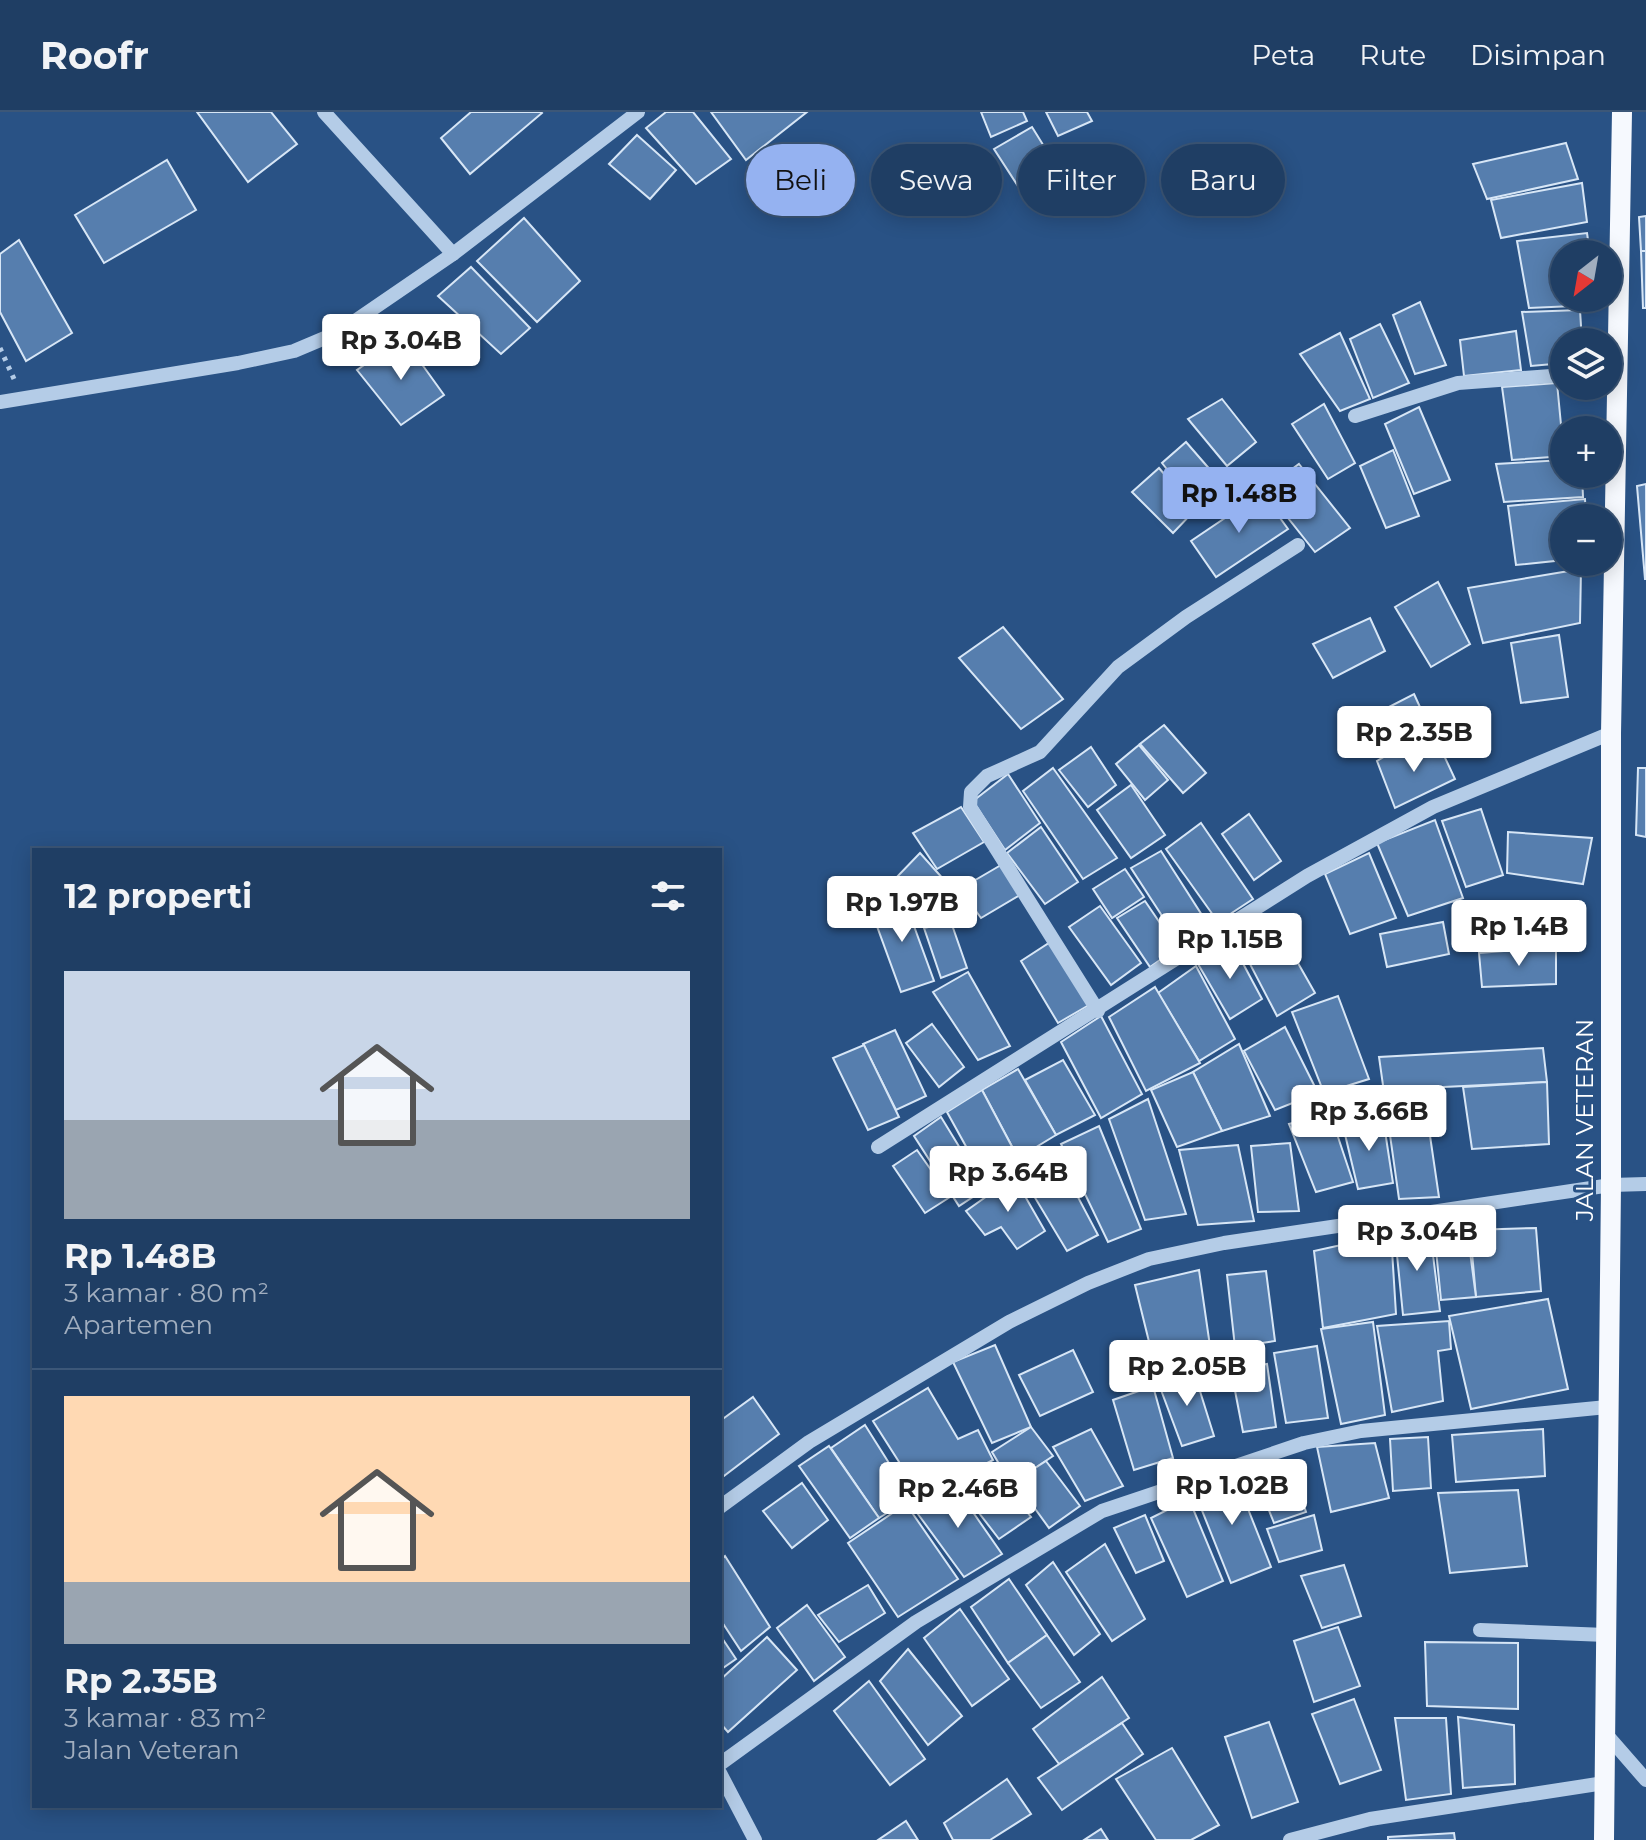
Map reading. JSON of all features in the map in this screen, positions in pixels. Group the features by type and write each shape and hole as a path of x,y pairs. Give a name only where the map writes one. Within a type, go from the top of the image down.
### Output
{"main road":[{"name":"JALAN VETERAN","path":"1615,328 1622,112"},
{"name":"JALAN VETERAN","path":"1604,1840 1607,1407 1620,1185 1611,733 1613,400"}],"street":[{"path":"324,112 453,254"},
{"path":"0,402 238,363 294,351 339,332 453,254 638,112"},
{"path":"1355,416 1458,383 1550,376"},
{"path":"1098,1011 970,807 971,792 987,776 1040,752 1118,667 1186,617 1298,545"},
{"path":"878,1147 1098,1011 1307,876 1433,807 1611,733"},
{"path":"722,1506 809,1442 1009,1322 1088,1283 1149,1259 1224,1243 1620,1185 1646,1184"},
{"path":"722,1763 916,1622 1102,1511 1304,1443 1361,1431 1607,1407"},
{"path":"1480,1630 1606,1635"},
{"path":"1606,1734 1646,1780"},
{"path":"722,1777 755,1840"},
{"path":"1290,1840 1370,1819 1604,1783"}],"path":[{"path":"0,348 22,397"}],"building":[{"path":"197,112 271,112 297,144 248,182"},
{"path":"471,112 542,113 470,174 441,138"},
{"path":"666,112 693,112 731,159 696,184 646,128"},
{"path":"711,112 807,112 766,144 746,144 746,160"},
{"path":"981,112 1023,112 1027,121 991,137"},
{"path":"1046,112 1087,112 1092,121 1058,136"},
{"path":"1032,127 1043,144 1018,144 1018,186 1002,161 1002,144"},
{"path":"637,135 676,170 650,199 609,164"},
{"path":"1566,143 1578,179 1487,199 1473,164"},
{"path":"167,160 196,210 104,263 75,215"},
{"path":"1582,183 1587,222 1501,238 1491,200"},
{"path":"1646,216 1646,251 1641,251 1639,217"},
{"path":"524,218 580,281 537,322 477,261"},
{"path":"1587,233 1588,240 1550,240 1550,307 1529,308 1517,241"},
{"path":"19,240 72,333 26,361 0,312 0,254"},
{"path":"1641,251 1646,251 1646,308 1643,308"},
{"path":"471,267 530,328 501,354 438,296"},
{"path":"1420,302 1446,365 1415,374 1393,315"},
{"path":"1522,312 1580,312 1581,328 1550,328 1550,364 1531,366"},
{"path":"1380,324 1409,383 1373,398 1350,339"},
{"path":"1516,331 1521,370 1464,376 1460,340"},
{"path":"1340,333 1370,399 1340,411 1300,354"},
{"path":"403,338 444,395 401,425 357,370"},
{"path":"1550,384 1550,400 1559,400 1560,416 1550,416 1550,457 1512,460 1502,387"},
{"path":"1222,399 1256,442 1227,466 1188,419"},
{"path":"1324,404 1355,463 1328,479 1292,424"},
{"path":"1419,407 1450,480 1414,494 1385,424"},
{"path":"1186,442 1226,488 1200,511 1162,463"},
{"path":"1393,450 1419,516 1386,528 1360,466"},
{"path":"1550,461 1550,488 1583,488 1583,497 1504,502 1496,464"},
{"path":"1299,464 1350,528 1315,552 1265,489"},
{"path":"1159,468 1195,510 1173,533 1132,492"},
{"path":"1646,484 1646,579 1645,579 1637,486"},
{"path":"1262,493 1288,529 1216,577 1191,541"},
{"path":"1585,499 1585,504 1550,504 1550,561 1516,565 1508,506"},
{"path":"1550,574 1581,576 1580,623 1483,643 1468,588"},
{"path":"1438,582 1470,644 1431,667 1395,607"},
{"path":"1370,618 1385,651 1333,678 1313,644"},
{"path":"1003,627 1063,699 1021,729 959,658"},
{"path":"1559,635 1568,697 1521,703 1511,643"},
{"path":"1414,694 1430,729 1402,741 1387,708"},
{"path":"1164,725 1206,773 1183,793 1140,744"},
{"path":"1406,744 1412,761 1440,747 1455,779 1395,808 1377,761"},
{"path":"1139,745 1168,780 1145,800 1116,764"},
{"path":"1091,747 1116,785 1088,807 1059,770"},
{"path":"1053,768 1117,858 1083,879 1023,791"},
{"path":"1638,768 1646,768 1646,837 1636,835"},
{"path":"1008,774 1040,823 1005,850 973,801"},
{"path":"1131,785 1165,835 1131,858 1097,810"},
{"path":"961,807 984,842 937,869 913,833"},
{"path":"1481,809 1503,875 1466,887 1442,821"},
{"path":"1249,814 1281,861 1254,880 1222,834"},
{"path":"1435,820 1463,898 1408,916 1377,843"},
{"path":"1201,823 1253,899 1218,922 1166,849"},
{"path":"1041,827 1078,882 1045,904 1007,853"},
{"path":"1508,832 1592,838 1583,884 1507,873"},
{"path":"1161,851 1207,923 1177,939 1131,868"},
{"path":"920,853 953,890 927,914 894,880"},
{"path":"1369,853 1396,918 1350,934 1325,874"},
{"path":"1001,865 1020,895 981,918 960,889"},
{"path":"1125,869 1144,897 1112,918 1093,889"},
{"path":"903,896 934,981 901,992 870,907"},
{"path":"1145,901 1177,948 1150,967 1117,918"},
{"path":"1100,906 1141,963 1111,985 1069,927"},
{"path":"1274,921 1315,993 1277,1016 1238,941"},
{"path":"951,922 967,968 941,978 924,928"},
{"path":"1443,922 1449,954 1387,967 1380,934"},
{"path":"1052,941 1089,1005 1058,1023 1021,961"},
{"path":"1232,943 1262,999 1230,1019 1198,964"},
{"path":"1556,947 1556,984 1482,987 1479,953"},
{"path":"1196,966 1235,1039 1199,1061 1158,993"},
{"path":"968,972 1010,1046 978,1060 933,992"},
{"path":"1155,987 1200,1063 1146,1091 1109,1017"},
{"path":"1338,996 1369,1079 1324,1093 1292,1012"},
{"path":"1101,1016 1142,1094 1101,1118 1061,1042"},
{"path":"932,1024 964,1067 939,1087 906,1043"},
{"path":"1285,1027 1318,1093 1275,1110 1244,1051"},
{"path":"895,1030 926,1096 896,1110 863,1044"},
{"path":"1239,1044 1270,1116 1222,1131 1193,1072"},
{"path":"864,1045 899,1117 868,1130 833,1058"},
{"path":"1543,1048 1547,1082 1423,1088 1439,1197 1399,1199 1379,1057"},
{"path":"1063,1060 1095,1115 1056,1135 1025,1080"},
{"path":"1018,1069 1056,1135 1018,1158 982,1090"},
{"path":"1193,1072 1222,1131 1177,1147 1151,1090"},
{"path":"1547,1082 1549,1144 1472,1149 1463,1087"},
{"path":"982,1090 1018,1158 984,1179 947,1112"},
{"path":"1148,1099 1186,1214 1145,1220 1109,1119"},
{"path":"1330,1113 1353,1182 1316,1192 1289,1124"},
{"path":"941,1117 985,1189 959,1206 914,1136"},
{"path":"1383,1118 1393,1183 1358,1189 1343,1126"},
{"path":"1099,1126 1141,1229 1108,1242 1061,1144"},
{"path":"1290,1143 1299,1211 1258,1212 1251,1146"},
{"path":"1238,1145 1254,1221 1198,1225 1179,1150"},
{"path":"917,1150 950,1197 925,1213 893,1166"},
{"path":"1061,1165 1098,1235 1067,1251 1025,1181"},
{"path":"1014,1177 1045,1231 1017,1249 1001,1227 985,1235 966,1211"},
{"path":"1536,1228 1541,1291 1476,1297 1470,1230"},
{"path":"1467,1229 1476,1297 1441,1300 1434,1230"},
{"path":"1430,1231 1440,1311 1403,1315 1395,1235"},
{"path":"1391,1234 1396,1314 1323,1328 1314,1251"},
{"path":"1199,1270 1211,1353 1155,1366 1135,1285"},
{"path":"1266,1271 1275,1341 1235,1347 1227,1275"},
{"path":"1548,1299 1568,1389 1471,1409 1449,1316"},
{"path":"1449,1321 1451,1349 1438,1351 1443,1401 1392,1412 1377,1326"},
{"path":"1373,1322 1385,1415 1341,1424 1321,1329"},
{"path":"995,1345 1031,1427 992,1443 953,1362"},
{"path":"1317,1346 1328,1418 1286,1423 1274,1353"},
{"path":"1073,1350 1093,1392 1040,1416 1019,1375"},
{"path":"1267,1364 1276,1427 1243,1432 1231,1370"},
{"path":"1194,1372 1214,1436 1182,1446 1158,1382"},
{"path":"1153,1386 1173,1458 1134,1470 1113,1400"},
{"path":"928,1388 958,1439 978,1430 993,1460 922,1498 873,1421"},
{"path":"753,1397 779,1434 722,1477 722,1420"},
{"path":"865,1425 911,1498 879,1518 831,1448"},
{"path":"1031,1427 1053,1456 1011,1484 992,1452"},
{"path":"1091,1429 1123,1486 1085,1501 1053,1447"},
{"path":"1543,1429 1545,1476 1456,1482 1452,1435"},
{"path":"1428,1437 1431,1488 1393,1491 1390,1439"},
{"path":"1375,1443 1389,1498 1331,1512 1317,1447"},
{"path":"829,1446 879,1518 850,1538 799,1466"},
{"path":"1046,1461 1080,1506 1049,1528 1015,1481"},
{"path":"1289,1462 1306,1512 1274,1523 1255,1475"},
{"path":"988,1463 1031,1517 999,1539 959,1487"},
{"path":"1233,1471 1271,1567 1231,1583 1193,1488"},
{"path":"952,1482 1002,1554 964,1577 915,1510"},
{"path":"802,1483 828,1520 792,1548 763,1511"},
{"path":"1518,1490 1527,1566 1450,1573 1438,1493"},
{"path":"1189,1499 1223,1581 1187,1597 1151,1518"},
{"path":"906,1504 958,1579 898,1617 848,1543"},
{"path":"1145,1515 1164,1561 1136,1573 1114,1528"},
{"path":"1314,1515 1322,1550 1279,1562 1267,1529"},
{"path":"1105,1544 1145,1619 1112,1641 1066,1572"},
{"path":"725,1556 770,1627 741,1651 722,1622 722,1559"},
{"path":"1053,1562 1100,1634 1074,1655 1026,1585"},
{"path":"1344,1565 1361,1616 1322,1628 1301,1576"},
{"path":"1009,1579 1047,1635 1008,1663 971,1607"},
{"path":"868,1585 885,1613 839,1642 818,1615"},
{"path":"807,1605 845,1657 814,1681 777,1628"},
{"path":"960,1609 1009,1679 972,1706 924,1638"},
{"path":"1338,1627 1360,1686 1314,1702 1294,1641"},
{"path":"1047,1635 1080,1682 1041,1708 1008,1663"},
{"path":"767,1637 797,1670 728,1732 722,1725 722,1678"},
{"path":"722,1638 736,1659 722,1669"},
{"path":"1425,1642 1518,1643 1518,1709 1427,1706"},
{"path":"908,1649 962,1716 928,1745 880,1681"},
{"path":"1102,1677 1129,1718 1059,1764 1033,1729"},
{"path":"869,1681 925,1759 890,1785 834,1711"},
{"path":"1354,1699 1381,1770 1340,1784 1312,1714"},
{"path":"1458,1717 1514,1725 1515,1784 1463,1788"},
{"path":"1395,1718 1446,1718 1451,1794 1406,1800"},
{"path":"1269,1722 1298,1802 1252,1818 1225,1737"},
{"path":"1122,1723 1143,1754 1062,1810 1038,1778"},
{"path":"1172,1748 1219,1825 1191,1840 1156,1840 1116,1779"},
{"path":"1007,1779 1031,1814 990,1840 953,1840 944,1823"},
{"path":"906,1821 918,1840 878,1840"},
{"path":"1101,1829 1108,1840 1084,1840"},
{"path":"1454,1833 1455,1840 1388,1840 1388,1837"}]}
